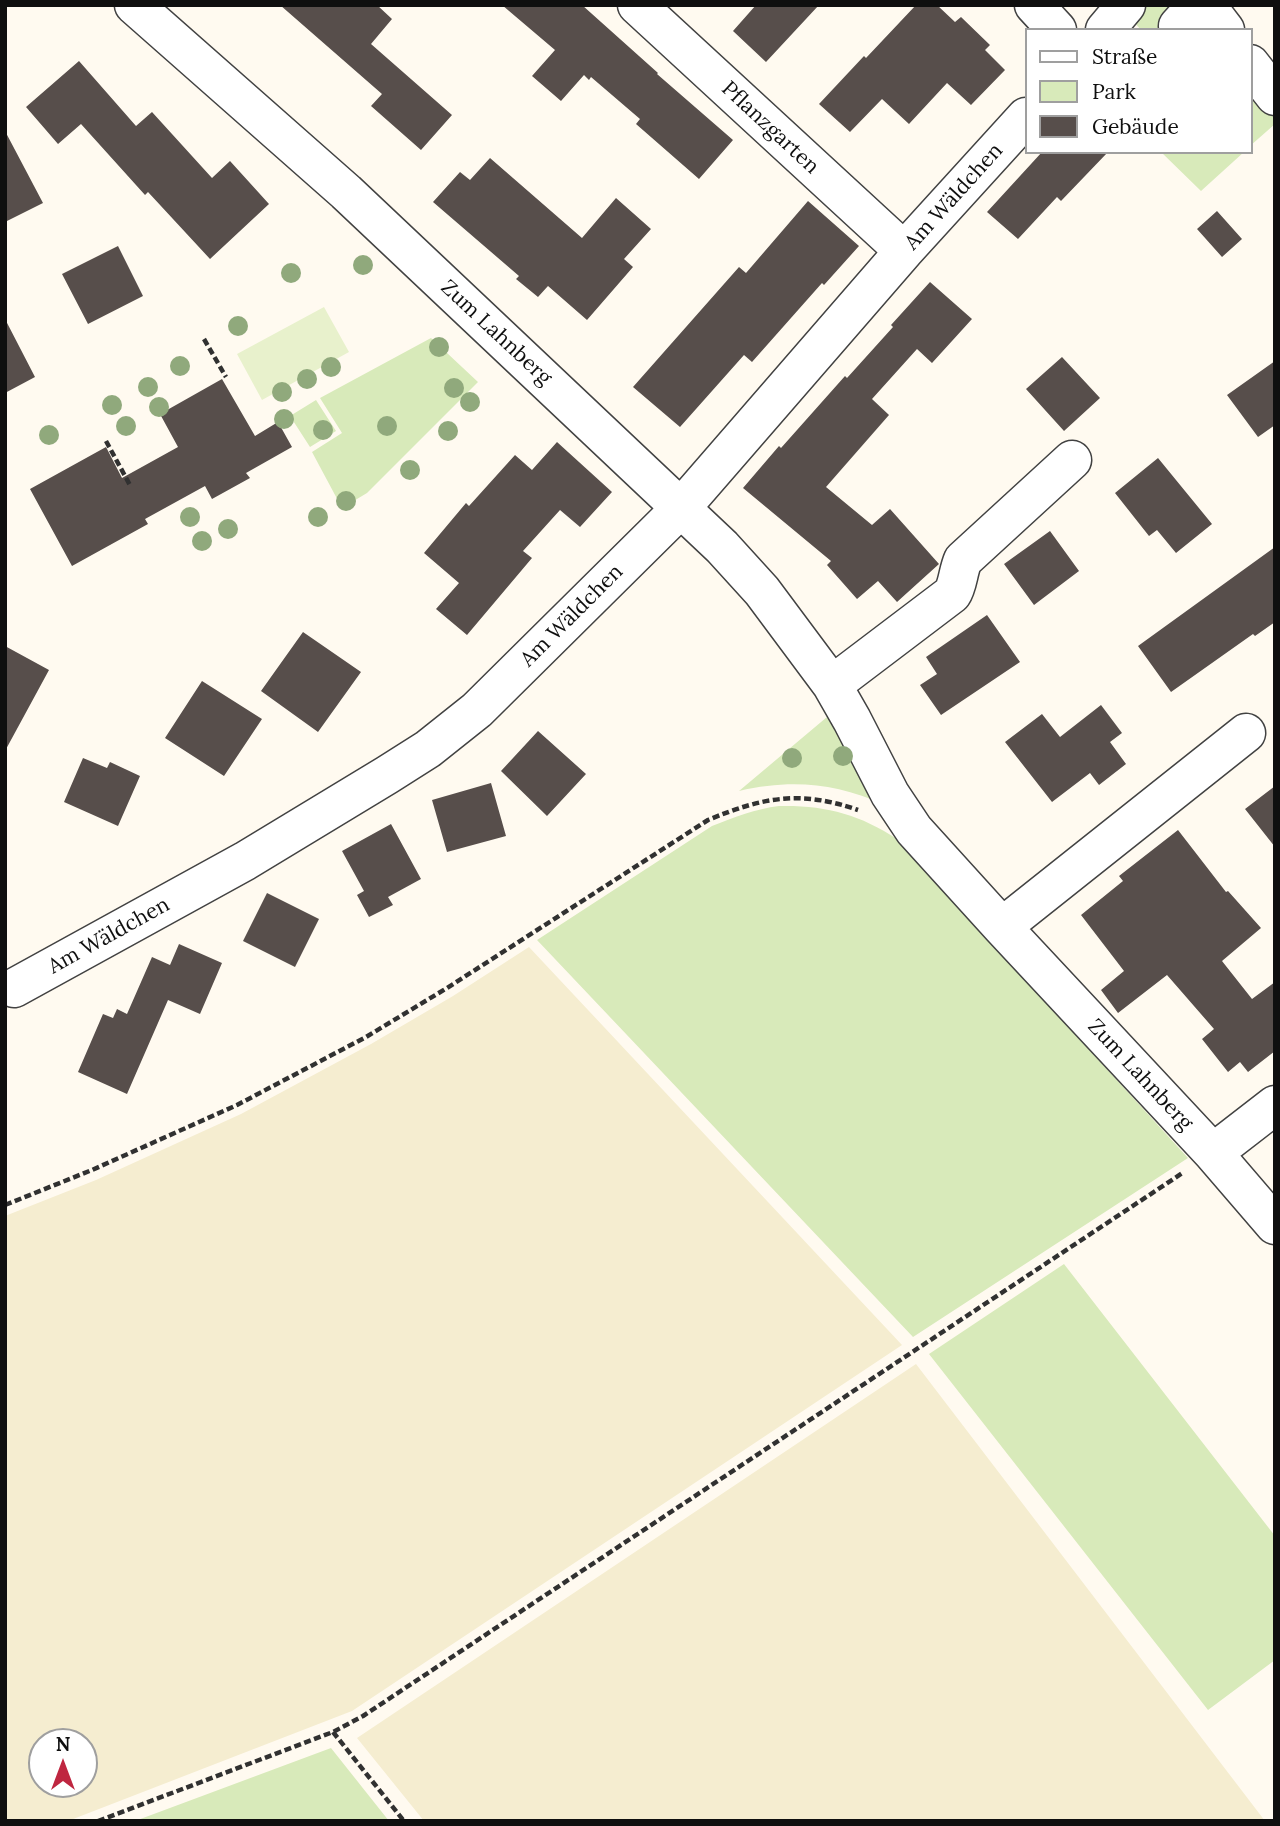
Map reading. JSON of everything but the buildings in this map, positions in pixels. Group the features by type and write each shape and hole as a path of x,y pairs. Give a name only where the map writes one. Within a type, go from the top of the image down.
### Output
{"street":[{"name":"Zum Lahnberg","path":"134,5 346,192 722,547 762,591 832,685 841,728 914,830 1213,1153 1275,1225"},
{"name":"Pflanzgarten","path":"637,5 904,251"},
{"path":"1034,5 1056,28"},
{"path":"1107,28 1126,5"},
{"path":"1194,12 1222,28"},
{"path":"1252,67 1275,96"},
{"name":"Am Wäldchen","path":"15,988 245,861 428,749 477,710 681,508 904,251 1024,119"},
{"path":"832,685 953,594 963,559 1072,460"},
{"path":"1002,927 1246,733"},
{"path":"1213,1153 1275,1105"}],"path":[{"path":"204,339 226,377"},
{"path":"106,442 131,487"},
{"path":"5,1205 92,1170 237,1105 366,1037 708,820 740,806 779,799 826,801 866,812"},
{"path":"99,1821 333,1732 363,1716 1213,1153"},
{"path":"333,1732 404,1821"}],"shaded area":[{"path":"529,947 902,1345 352,1711 68,1821 5,1821 5,1216 96,1180 241,1114 371,1044"},
{"path":"916,1364 1265,1821 424,1821 357,1738"}],"green space":[{"path":"1148,5 1190,5 1207,28 1139,28 1134,22"},
{"path":"1252,89 1275,119 1275,124 1252,144"},
{"path":"1163,154 1242,154 1201,191"},
{"path":"324,307 349,352 262,400 237,354"},
{"path":"431,338 478,382 367,493 342,508 312,452 342,433 320,398"},
{"path":"316,400 336,431 310,447 290,416"},
{"path":"827,717 885,805 849,792 813,785 777,785 739,791"},
{"path":"779,806 827,809 869,823 897,839 1188,1158 913,1337 537,940 712,826 753,811"},
{"path":"1064,1264 1275,1536 1275,1660 1208,1710 929,1354"},
{"path":"331,1748 389,1821 135,1821"}]}
